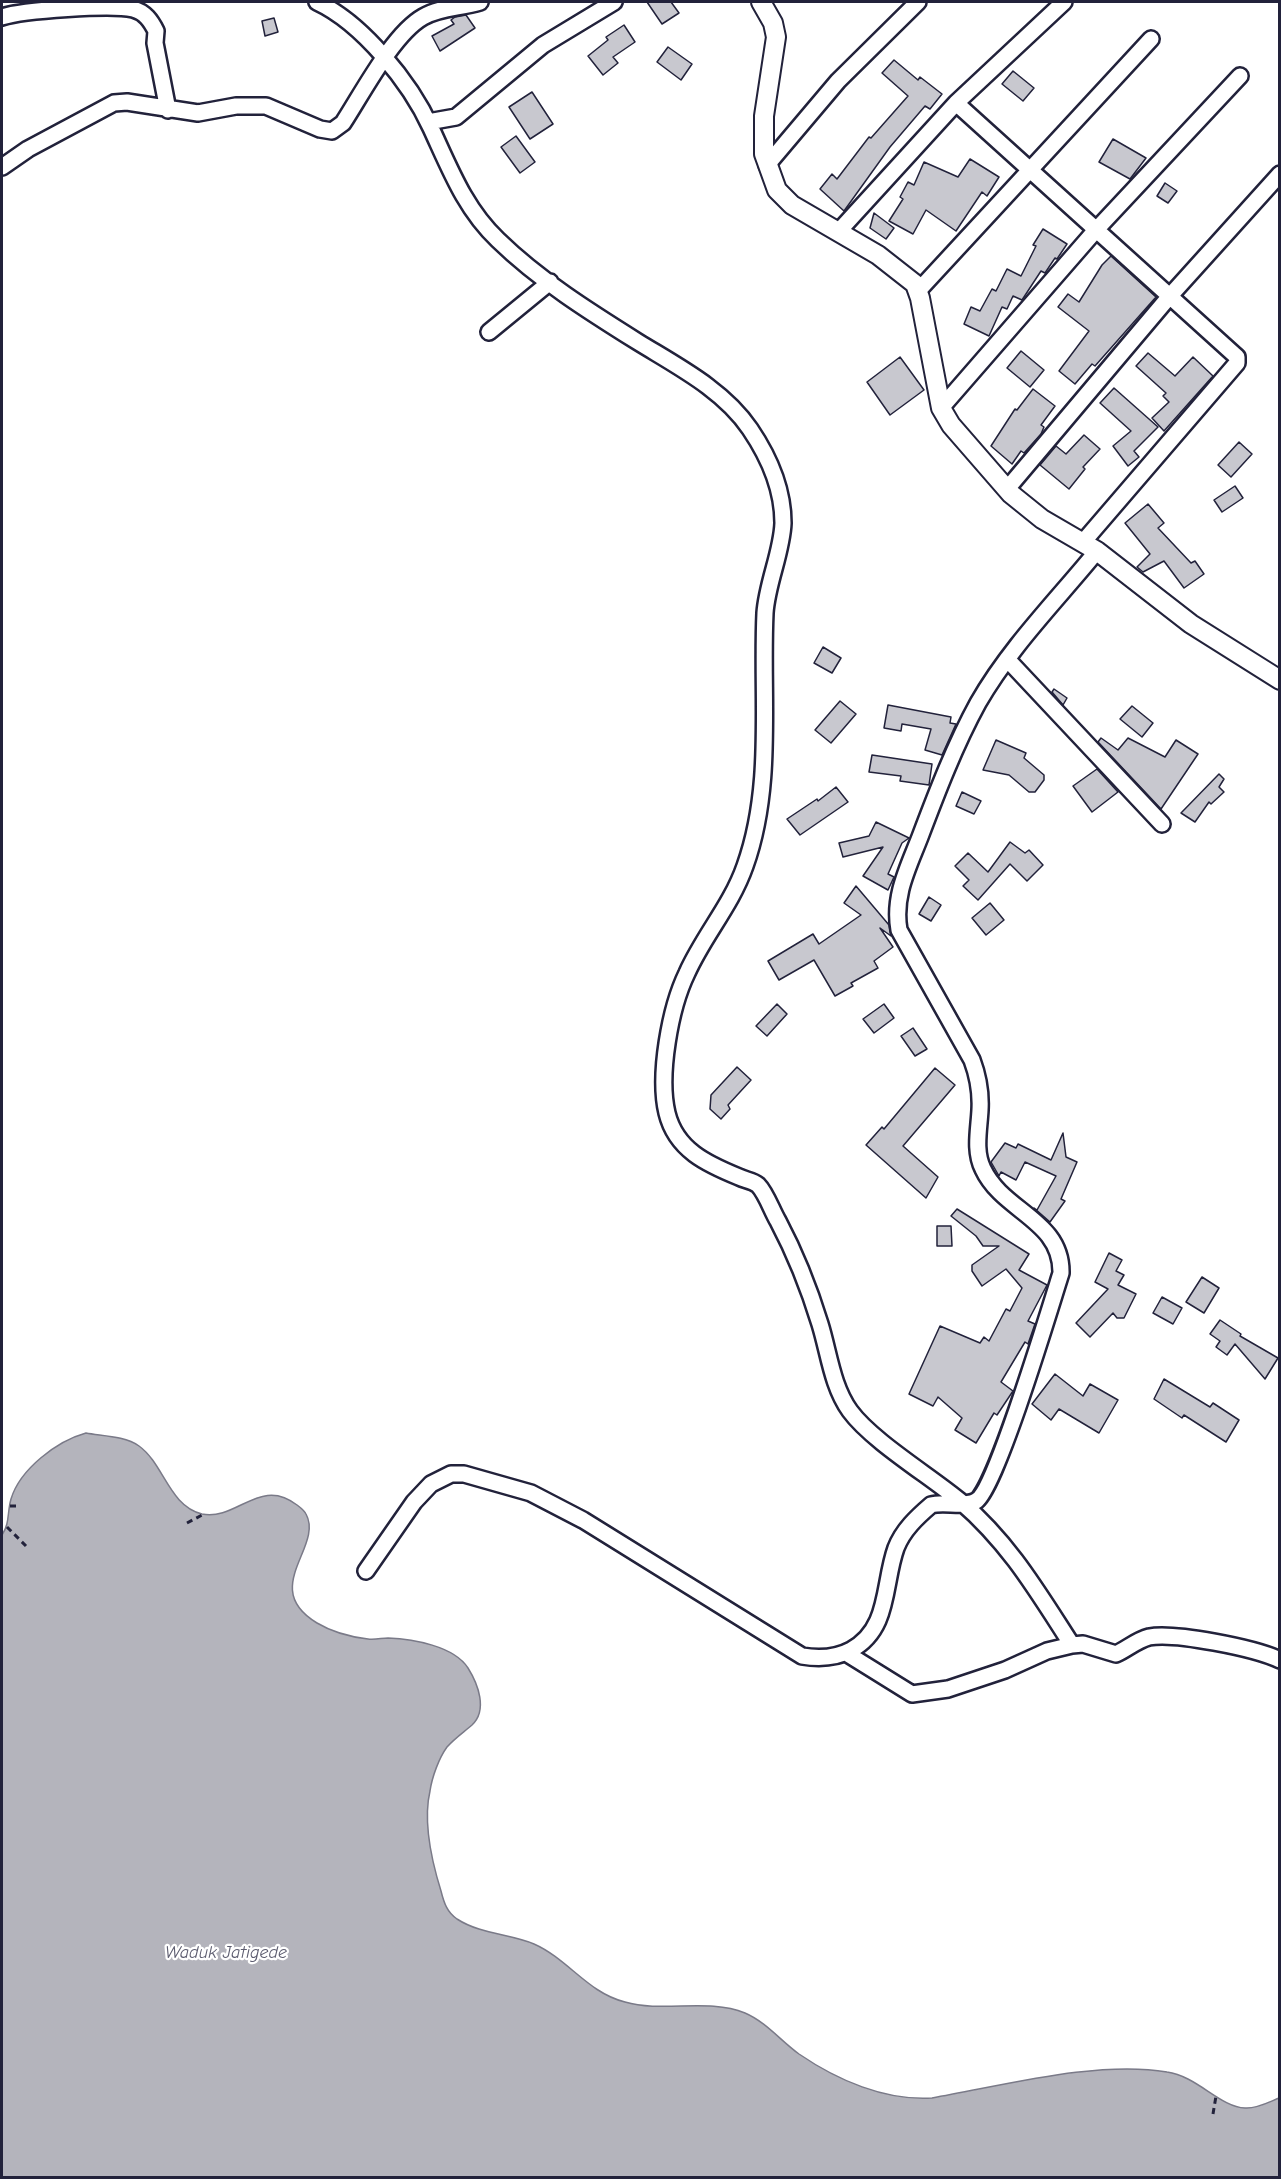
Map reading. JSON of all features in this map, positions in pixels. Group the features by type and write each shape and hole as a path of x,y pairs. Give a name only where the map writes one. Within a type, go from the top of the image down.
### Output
{"street":[{"path":"316,2 333,9 352,23 385,60 428,122 458,190 484,227 522,263 716,393 748,424 775,472 783,525 765,609 765,744 760,800 747,861 731,902 686,973 674,1012 666,1057 664,1092 668,1117 683,1146 709,1164 758,1186 801,1263 834,1376 850,1411 884,1442 962,1503 1008,1547 1072,1645"},
{"path":"2,167 28,148 114,103 127,102 198,113 236,106 266,106 320,129 332,130 343,123 404,30 423,17 440,10 480,2"},
{"path":"428,122 456,117 543,45 614,2"},
{"path":"761,2 773,23 776,37 764,116 764,154 777,190 792,205 879,255 915,285 941,408 951,425 1007,489 1042,519 1091,546 1191,624 1280,680"},
{"path":"767,165 838,81 918,2"},
{"path":"839,231 956,103 1064,2"},
{"path":"2,17 21,11 116,8 133,9 144,14 156,31 155,43 168,110"},
{"path":"918,291 1151,39"},
{"path":"941,408 1095,231 1240,76"},
{"path":"366,1571 414,1502 431,1484 451,1474 464,1474 531,1493 583,1520 802,1656 833,1658 846,1653 871,1636 878,1624 892,1561 903,1532 931,1505 978,1501 989,1483 1032,1364 1061,1273 1061,1259 1058,1247 1050,1235 1014,1205 983,1169 978,1143 978,1077 972,1060 899,930 897,910 900,890 934,800 978,703 1007,659 1091,546 1237,363 1237,357 956,103"},
{"path":"1007,489 1169,297 1280,174"},
{"path":"489,332 550,282"},
{"path":"1007,659 1162,824"},
{"path":"846,1653 912,1694 948,1689 1047,1651 1072,1645 1083,1644 1102,1652 1116,1654 1146,1638 1163,1635 1264,1652 1280,1659"}],"path":[{"path":"10,1506 20,1506"},
{"path":"187,1523 204,1514"},
{"path":"7,1527 26,1546"},
{"path":"1213,2114 1215,2096"}],"water":[{"name":"Waduk Jatigede","path":"86,1433 120,1438 139,1446 155,1463 182,1503 202,1514 226,1511 260,1497 271,1495 284,1497 302,1509 309,1527 293,1582 293,1596 301,1610 317,1623 335,1631 371,1639 388,1638 421,1642 443,1649 462,1660 478,1689 480,1712 472,1725 447,1747 441,1757 436,1768 428,1803 428,1828 438,1880 446,1907 457,1919 475,1928 515,1938 546,1950 589,1984 612,1998 640,2005 716,2006 745,2013 760,2021 799,2054 829,2072 862,2087 897,2096 932,2098 1050,2076 1111,2069 1140,2069 1178,2075 1226,2103 1245,2108 1262,2105 1279,2098 1279,2177 2,2177 2,1535 5,1531 11,1499 22,1477 52,1449"}],"building":[{"path":"647,2 671,2 679,13 662,24"},
{"path":"466,15 475,28 440,51 432,36 454,24 451,20 455,17"},
{"path":"274,18 278,32 265,36 262,21"},
{"path":"624,25 635,42 613,57 618,63 603,75 588,56 608,40 606,37"},
{"path":"668,47 692,64 681,80 657,62"},
{"path":"894,60 918,80 920,77 942,94 930,109 925,106 890,147 844,211 820,189 832,174 837,179 869,137 871,138 908,96 882,73"},
{"path":"1013,71 1034,88 1023,101 1002,84"},
{"path":"532,92 553,124 530,139 509,107"},
{"path":"516,136 535,162 520,173 501,147"},
{"path":"1113,139 1146,158 1130,179 1099,162"},
{"path":"970,159 999,177 987,196 982,192 956,231 926,210 913,234 889,221 903,199 900,197 908,182 914,185 924,162 958,177"},
{"path":"1165,183 1177,191 1168,203 1157,196"},
{"path":"874,213 894,228 886,239 870,228"},
{"path":"1043,229 1067,244 1057,259 1055,258 1045,273 1041,271 1022,300 1013,296 1007,309 1002,307 989,336 964,324 971,307 980,311 992,289 996,291 1007,269 1021,276 1036,246 1033,245"},
{"path":"1111,256 1156,297 1095,366 1092,364 1075,384 1059,371 1089,331 1058,307 1068,294 1079,302 1102,265"},
{"path":"1021,351 1044,370 1030,387 1007,368"},
{"path":"1148,353 1175,376 1193,357 1213,376 1164,431 1152,418 1169,402 1163,396 1166,393 1136,366"},
{"path":"900,357 924,390 890,415 867,382"},
{"path":"1114,388 1158,427 1134,451 1139,457 1128,466 1113,446 1131,431 1100,403"},
{"path":"1033,389 1055,406 1041,425 1044,427 1041,434 1024,453 1021,451 1012,464 991,446 1015,409 1017,410"},
{"path":"1084,435 1100,449 1083,467 1085,469 1069,489 1040,465 1056,446 1066,454"},
{"path":"1239,442 1252,454 1231,477 1218,465"},
{"path":"1235,486 1243,498 1222,512 1214,500"},
{"path":"1148,504 1164,523 1158,528 1191,563 1195,561 1204,574 1184,588 1164,561 1143,572 1137,567 1150,554 1125,523"},
{"path":"823,647 841,658 832,673 814,663"},
{"path":"1054,689 1067,698 1063,705 1052,692"},
{"path":"840,701 856,714 831,743 815,730"},
{"path":"888,705 951,717 950,723 956,724 942,755 925,750 931,729 902,724 901,731 884,728"},
{"path":"1132,706 1153,723 1142,737 1120,719"},
{"path":"1101,738 1118,750 1128,738 1165,757 1176,740 1198,754 1161,809 1098,742"},
{"path":"996,740 1026,753 1024,758 1044,775 1044,780 1035,792 1029,792 1009,775 983,770"},
{"path":"872,755 932,764 929,785 900,781 901,776 869,772"},
{"path":"1097,769 1118,792 1092,812 1073,786"},
{"path":"1219,774 1224,779 1219,787 1224,792 1211,804 1209,802 1195,822 1181,813"},
{"path":"836,787 848,802 800,835 787,819 817,799 818,801"},
{"path":"962,792 981,801 974,814 956,806"},
{"path":"876,822 909,838 902,843 888,874 894,877 888,890 863,876 883,847 843,857 839,843 869,836"},
{"path":"1010,842 1025,853 1029,850 1043,865 1027,881 1010,864 978,900 963,886 969,880 955,866 968,853 988,872"},
{"path":"856,886 889,925 891,936 880,928 893,947 874,961 878,968 851,983 853,986 835,996 814,960 779,980 768,961 813,934 819,944 861,915 844,903"},
{"path":"929,897 941,905 931,921 919,914"},
{"path":"990,903 1004,920 986,935 972,918"},
{"path":"777,1004 787,1014 767,1036 756,1026"},
{"path":"884,1004 894,1018 874,1033 863,1019"},
{"path":"913,1028 927,1049 915,1056 901,1036"},
{"path":"737,1067 751,1080 728,1105 730,1109 721,1119 710,1109 711,1095"},
{"path":"935,1068 955,1085 903,1146 938,1177 926,1198 866,1145 882,1127 884,1129"},
{"path":"1063,1133 1066,1157 1077,1162 1061,1199 1065,1201 1050,1222 1034,1208 1037,1210 1056,1176 1025,1162 1016,1180 1001,1172 999,1176 991,1162 1005,1143 1016,1148 1018,1144 1051,1160"},
{"path":"957,1209 1029,1254 1019,1270 1047,1285 1028,1321 1035,1324 1028,1344 1025,1342 1001,1382 1013,1391 997,1415 994,1413 976,1443 955,1430 962,1418 938,1397 933,1406 909,1394 940,1326 980,1343 984,1337 989,1341 1006,1309 1010,1311 1022,1288 1006,1269 982,1286 972,1271 972,1265 999,1246 983,1246 976,1236 951,1216"},
{"path":"937,1226 951,1226 952,1246 937,1246"},
{"path":"1109,1253 1122,1260 1116,1271 1124,1275 1118,1285 1136,1294 1124,1318 1117,1318 1113,1313 1090,1337 1076,1323 1108,1289 1095,1282"},
{"path":"1202,1277 1219,1288 1204,1313 1186,1302"},
{"path":"1162,1297 1182,1308 1173,1324 1153,1313"},
{"path":"1220,1320 1241,1334 1240,1336 1278,1358 1265,1379 1235,1344 1227,1355 1216,1347 1220,1341 1210,1334"},
{"path":"1055,1374 1083,1396 1090,1384 1118,1400 1099,1433 1059,1409 1051,1420 1032,1404"},
{"path":"1164,1379 1210,1407 1213,1403 1239,1420 1226,1442 1184,1415 1182,1418 1154,1399"}]}
